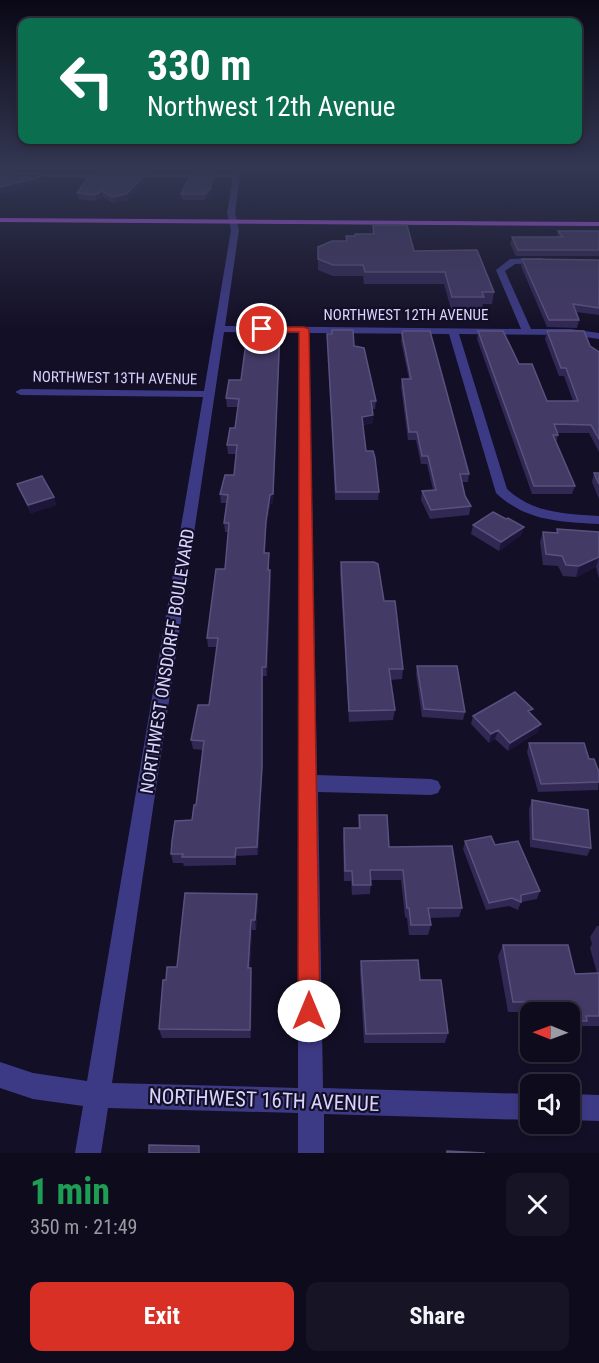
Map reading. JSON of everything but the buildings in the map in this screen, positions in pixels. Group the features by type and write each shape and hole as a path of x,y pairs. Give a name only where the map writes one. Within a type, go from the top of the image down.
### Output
{"main road":[{"path":"210,222 599,224"}],"street":[{"name":"NORTHWEST ONSDORFF BOULEVARD","path":"88,1153 210,394 232,251 233,222"},
{"path":"528,331 500,273 504,265 517,261 555,261"},
{"name":"NORTHWEST 12TH AVENUE","path":"220,329 528,331 596,335"},
{"path":"304,329 311,1153"},
{"path":"453,331 498,484 515,503 541,514 599,520"},
{"name":"NORTHWEST 13TH AVENUE","path":"21,392 210,394"},
{"path":"307,783 431,787"},
{"name":"NORTHWEST 16TH AVENUE","path":"0,1075 33,1086 97,1095 520,1107"},
{"path":"580,1107 599,1108"}],"route":[{"path":"262,329 304,329 309,1011"}]}
